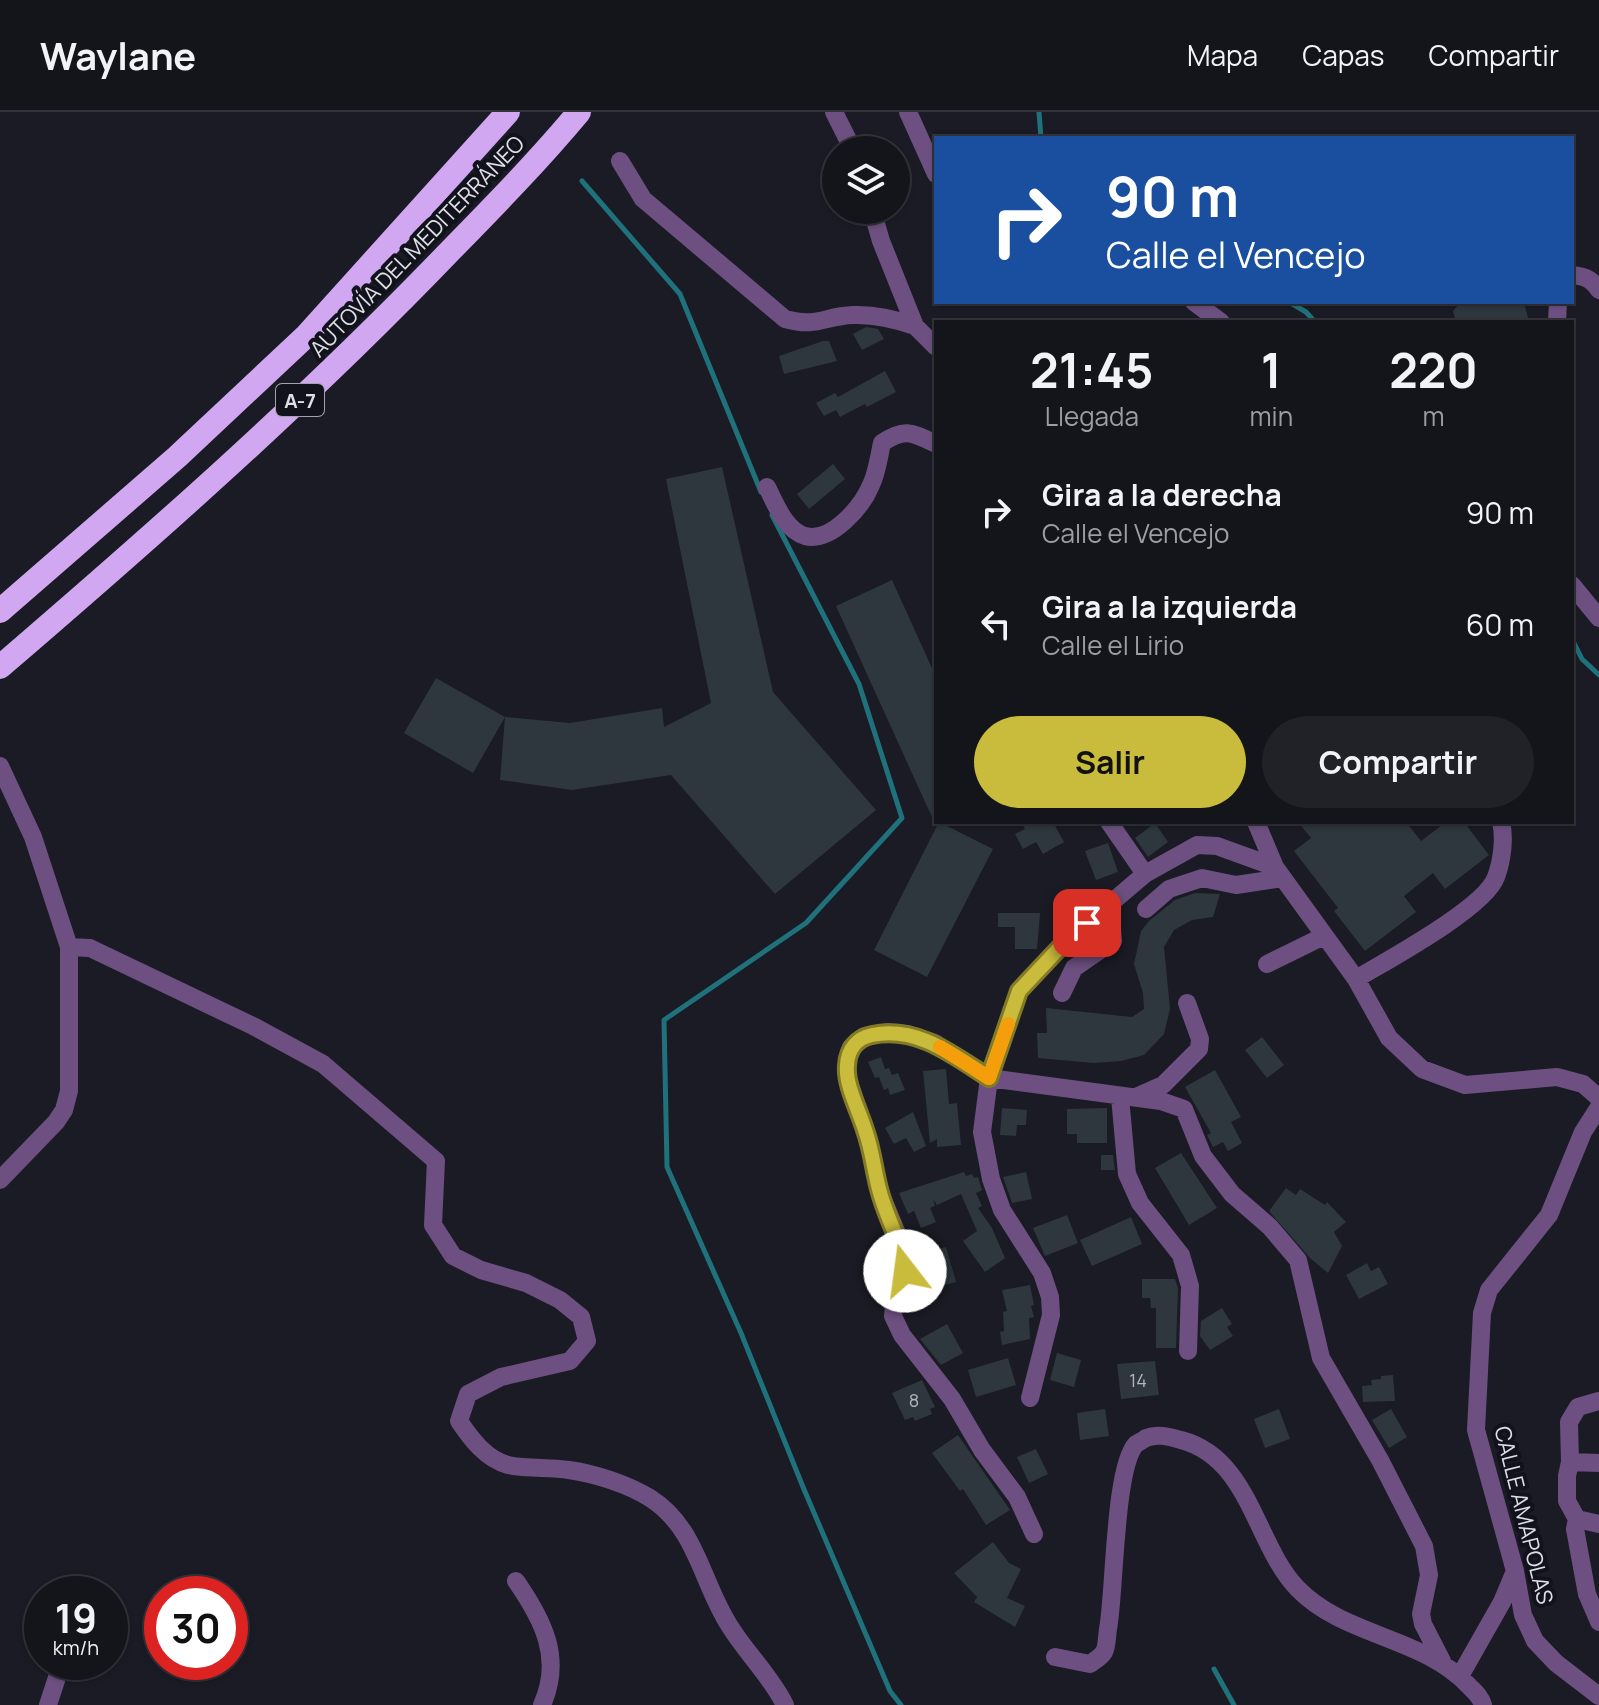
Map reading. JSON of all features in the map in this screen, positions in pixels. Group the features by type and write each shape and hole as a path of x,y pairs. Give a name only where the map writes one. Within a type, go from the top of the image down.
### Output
{"highway":[{"name":"AUTOVÍA DEL MEDITERRÁNEO","path":"0,611 177,457 306,336 508,112"},
{"name":"AUTOVÍA DEL MEDITERRÁNEO","path":"0,667 235,463 368,337 547,151 579,112"}],"street":[{"path":"834,112 846,136"},
{"path":"908,112 934,170"},
{"path":"620,161 643,199 785,319 806,325 851,315 887,316 915,326"},
{"path":"876,224 915,326 934,345"},
{"path":"1574,275 1595,283 1599,290"},
{"path":"1197,304 1218,320"},
{"path":"767,487 790,526 805,536 822,535 858,507 872,485 882,443 894,435 910,432 934,443"},
{"path":"1574,587 1599,618"},
{"path":"0,766 33,837 69,947 69,1091 64,1110 0,1180"},
{"path":"1110,824 1145,874"},
{"path":"1257,824 1279,872 1356,979 1389,1038 1422,1069 1465,1085 1557,1077 1583,1084 1599,1098"},
{"path":"1356,979 1458,917 1496,880 1504,834 1502,824"},
{"path":"1030,1398 1051,1315 1050,1297 1042,1273 1002,1210 991,1179 982,1132 989,1078 1019,991 1064,943 1145,874 1197,845 1217,846 1279,872"},
{"path":"1146,909 1169,889 1202,878 1236,885 1279,872"},
{"path":"1062,993 1074,968 1113,941 1110,904"},
{"path":"1267,964 1324,936"},
{"path":"69,947 90,948 253,1026 323,1064 436,1161 433,1225 453,1256 481,1270 526,1283 560,1300 581,1317 587,1341 570,1361 501,1377 468,1394 459,1421 475,1445 506,1464 572,1470 622,1484 650,1498 675,1518 694,1547 710,1590 729,1626 775,1684 785,1705"},
{"path":"1126,1098 1163,1085 1199,1049 1197,1027 1187,1003"},
{"path":"1034,1534 1017,1497 982,1450 952,1399 902,1335 893,1316 895,1296 905,1271 903,1248 879,1190 869,1141 848,1079 851,1047 864,1036 898,1033 935,1043 989,1078 1161,1101 1184,1109 1203,1156 1232,1194 1270,1227 1298,1260 1321,1358 1380,1460 1424,1546 1429,1575 1421,1614 1442,1661"},
{"path":"1126,1098 1127,1174 1140,1203 1181,1255 1190,1286 1188,1351"},
{"name":"CALLE AMAPOLAS","path":"1599,1107 1583,1132 1549,1215 1489,1290 1482,1313 1476,1430 1515,1571 1523,1615 1535,1641 1556,1663 1599,1696"},
{"path":"1599,1401 1578,1407 1569,1422 1567,1501 1577,1519 1575,1529 1587,1594 1599,1622"},
{"path":"1055,1657 1090,1664 1104,1652 1111,1612 1119,1506 1128,1459 1136,1444 1149,1437 1166,1435 1207,1451 1227,1470 1244,1493 1283,1568 1295,1586 1313,1603 1336,1616 1442,1661 1460,1676 1479,1703"},
{"path":"1570,1462 1599,1463"},
{"path":"1577,1519 1599,1524"},
{"path":"1460,1676 1502,1602 1515,1571"},
{"path":"516,1581 543,1625 552,1663 542,1705"},
{"path":"48,1705 56,1680"}],"building":[{"path":"1459,304 1524,304 1528,320 1455,320 1453,311"},
{"path":"866,327 878,329 884,339 862,350 853,334"},
{"path":"829,341 837,361 784,374 779,356"},
{"path":"885,371 896,392 867,407 865,404 840,417 836,410 824,416 816,403 835,393 838,397"},
{"path":"833,464 845,479 809,509 797,494"},
{"path":"722,467 773,692 876,810 775,894 671,775 572,790 500,780 505,717 570,723 662,708 664,727 711,703 666,479"},
{"path":"892,580 934,673 934,822 836,606"},
{"path":"436,678 505,717 473,773 404,733"},
{"path":"938,824 993,849 927,977 874,950"},
{"path":"1022,824 1054,824 1064,842 1043,854 1036,842 1023,849 1015,834 1025,829"},
{"path":"1156,824 1168,842 1148,857 1135,838"},
{"path":"1300,824 1408,824 1421,841 1443,824 1466,824 1489,855 1445,889 1433,873 1404,896 1416,912 1365,951 1334,911 1338,908 1294,851 1311,838"},
{"path":"1108,843 1118,872 1096,880 1085,851"},
{"path":"1195,893 1220,894 1213,917 1192,920 1174,930 1164,947 1170,1009 1164,1034 1144,1055 1121,1061 1093,1063 1038,1058 1037,1033 1047,1033 1046,1008 1132,1017 1144,1009 1143,993 1134,964 1141,931 1175,900"},
{"path":"998,913 1040,913 1037,949 1015,949 1015,927 998,927"},
{"path":"1262,1037 1284,1065 1267,1078 1245,1050"},
{"path":"881,1057 885,1069 889,1068 892,1075 898,1073 905,1090 890,1095 888,1088 884,1090 879,1077 875,1078 868,1062"},
{"path":"946,1069 949,1104 957,1103 961,1145 937,1147 937,1139 930,1143 923,1071"},
{"path":"1215,1070 1241,1117 1231,1122 1242,1143 1228,1151 1223,1142 1213,1147 1207,1135 1211,1133 1185,1087"},
{"path":"1002,1108 1027,1110 1026,1125 1017,1125 1016,1136 1000,1135"},
{"path":"1107,1108 1107,1143 1077,1143 1077,1134 1067,1134 1067,1109"},
{"path":"913,1112 926,1146 914,1152 906,1138 894,1144 885,1128"},
{"path":"1181,1153 1217,1208 1189,1225 1155,1168"},
{"path":"1101,1155 1113,1155 1115,1170 1101,1170"},
{"path":"964,1172 966,1176 972,1174 974,1178 978,1177 982,1190 976,1193 982,1206 978,1208 992,1228 1005,1258 985,1272 963,1241 977,1231 961,1194 937,1205 933,1199 935,1206 930,1208 936,1222 921,1228 914,1211 908,1214 899,1193"},
{"path":"1026,1172 1032,1199 1012,1203 1003,1177"},
{"path":"1286,1188 1296,1195 1300,1189 1325,1205 1327,1202 1346,1222 1334,1232 1342,1246 1328,1273 1310,1258 1269,1211"},
{"path":"1067,1215 1078,1243 1045,1256 1033,1228"},
{"path":"1131,1217 1142,1244 1092,1266 1080,1240"},
{"path":"946,1247 956,1282 937,1287 933,1273 923,1276 920,1264 930,1261 927,1252"},
{"path":"1367,1263 1371,1271 1379,1267 1388,1284 1359,1299 1346,1275"},
{"path":"1142,1279 1175,1279 1178,1288 1176,1348 1156,1348 1156,1308 1151,1308 1150,1298 1142,1298"},
{"path":"1030,1285 1034,1317 1029,1318 1030,1339 1002,1345 1000,1332 1004,1331 1003,1312 1007,1311 1002,1290"},
{"path":"1222,1308 1232,1324 1227,1327 1233,1336 1210,1350 1200,1336 1201,1321"},
{"path":"947,1324 963,1353 941,1365 920,1339"},
{"path":"1057,1353 1081,1360 1074,1387 1050,1380"},
{"path":"1008,1358 1016,1385 976,1397 968,1370"},
{"path":"1155,1361 1159,1395 1121,1399 1117,1364"},
{"path":"1393,1375 1395,1401 1363,1402 1362,1386 1372,1385 1371,1380 1381,1379 1381,1376"},
{"path":"922,1380 935,1407 930,1409 932,1414 915,1421 913,1417 905,1420 892,1393"},
{"path":"1105,1409 1109,1436 1080,1440 1077,1413"},
{"path":"1279,1409 1290,1439 1265,1448 1254,1419"},
{"path":"1391,1409 1407,1437 1389,1448 1372,1420"},
{"path":"958,1435 1010,1510 986,1525 963,1489 960,1491 932,1453"},
{"path":"1036,1449 1048,1474 1029,1483 1017,1457"},
{"path":"993,1542 1009,1563 1021,1569 1007,1598 1025,1606 1015,1627 974,1602 977,1597 954,1573"}],"waterway":[{"path":"1039,112 1041,136"},
{"path":"582,181 680,294 761,492"},
{"path":"1292,304 1313,320"},
{"path":"772,515 859,684 902,818 806,923 664,1020 667,1167 741,1333 890,1691 901,1705"},
{"path":"1574,643 1582,659 1599,675"},
{"path":"1214,1669 1234,1705"}],"slow traffic":[{"path":"940,1047 989,1078 1008,1024"}],"route":[{"path":"905,1271 903,1248 879,1190 869,1141 848,1079 851,1047 864,1036 887,1032 908,1034 935,1043 989,1078 1019,991 1087,923"}]}
